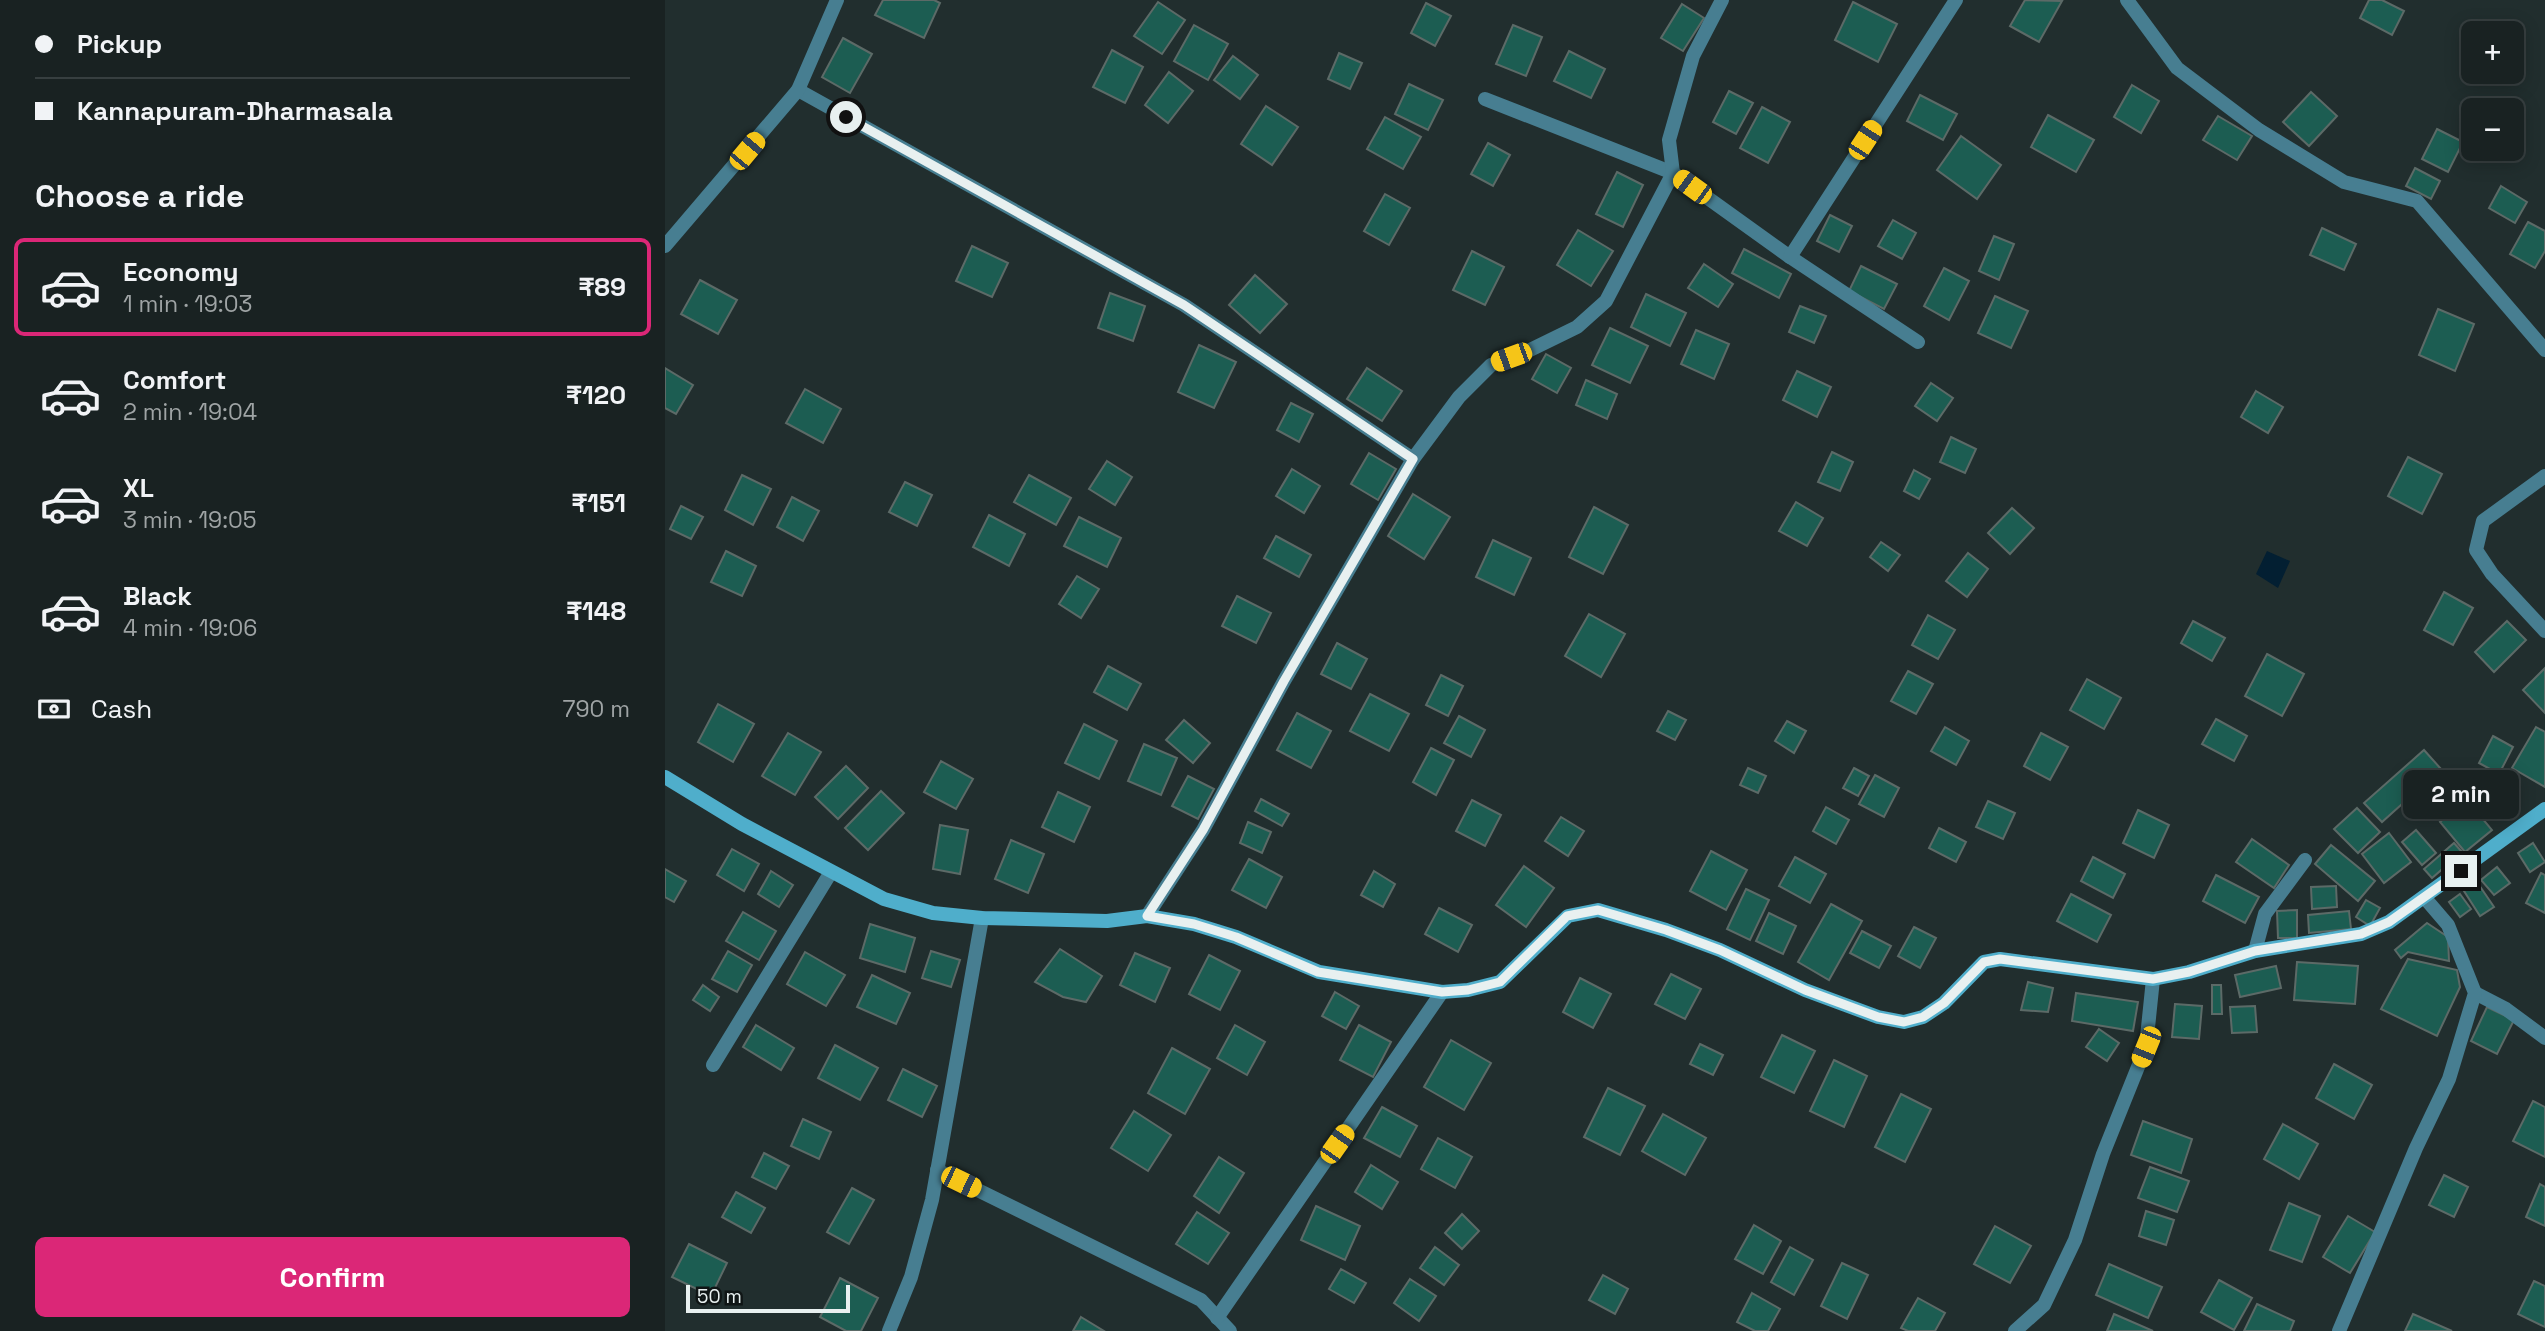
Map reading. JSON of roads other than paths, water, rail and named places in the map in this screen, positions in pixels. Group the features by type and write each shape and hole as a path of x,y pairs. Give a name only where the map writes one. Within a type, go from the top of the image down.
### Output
{"main road":[{"path":"665,777 742,824 884,900 933,913 982,918 1107,922 1147,916 1194,924 1236,937 1318,972 1442,992 1468,990 1500,982 1567,916 1598,910 1666,930 1720,950 1805,990 1878,1017 1904,1022 1923,1017 1944,1003 1984,962 2000,959 2153,979 2189,972 2255,951 2361,934 2389,922 2545,809"}],"street":[{"path":"665,246 798,90 837,0"},
{"path":"1147,916 1203,830 1284,681 1413,459 1459,397 1491,365 1577,327 1607,301 1673,173 1669,140 1693,56 1722,0"},
{"path":"1790,257 1956,0"},
{"path":"2127,0 2177,68 2259,130 2344,182 2417,201 2545,350"},
{"path":"798,90 1184,305 1413,459"},
{"path":"1485,99 1673,173 1790,257 1918,342"},
{"path":"2545,476 2515,495 2483,521 2476,550 2492,574 2545,631"},
{"path":"2255,951 2265,914 2305,860"},
{"path":"713,1065 831,872"},
{"path":"2339,1331 2416,1148 2449,1079 2475,993 2448,925 2424,897"},
{"path":"889,1331 911,1277 932,1200 982,918"},
{"path":"2015,1331 2044,1304 2075,1240 2103,1154 2146,1047 2153,979"},
{"path":"1217,1318 1442,992"},
{"path":"2475,993 2506,1009 2545,1038"},
{"path":"937,1170 1201,1300 1230,1331"}],"water":[{"path":"2267,551 2290,561 2278,588 2256,574"}]}
